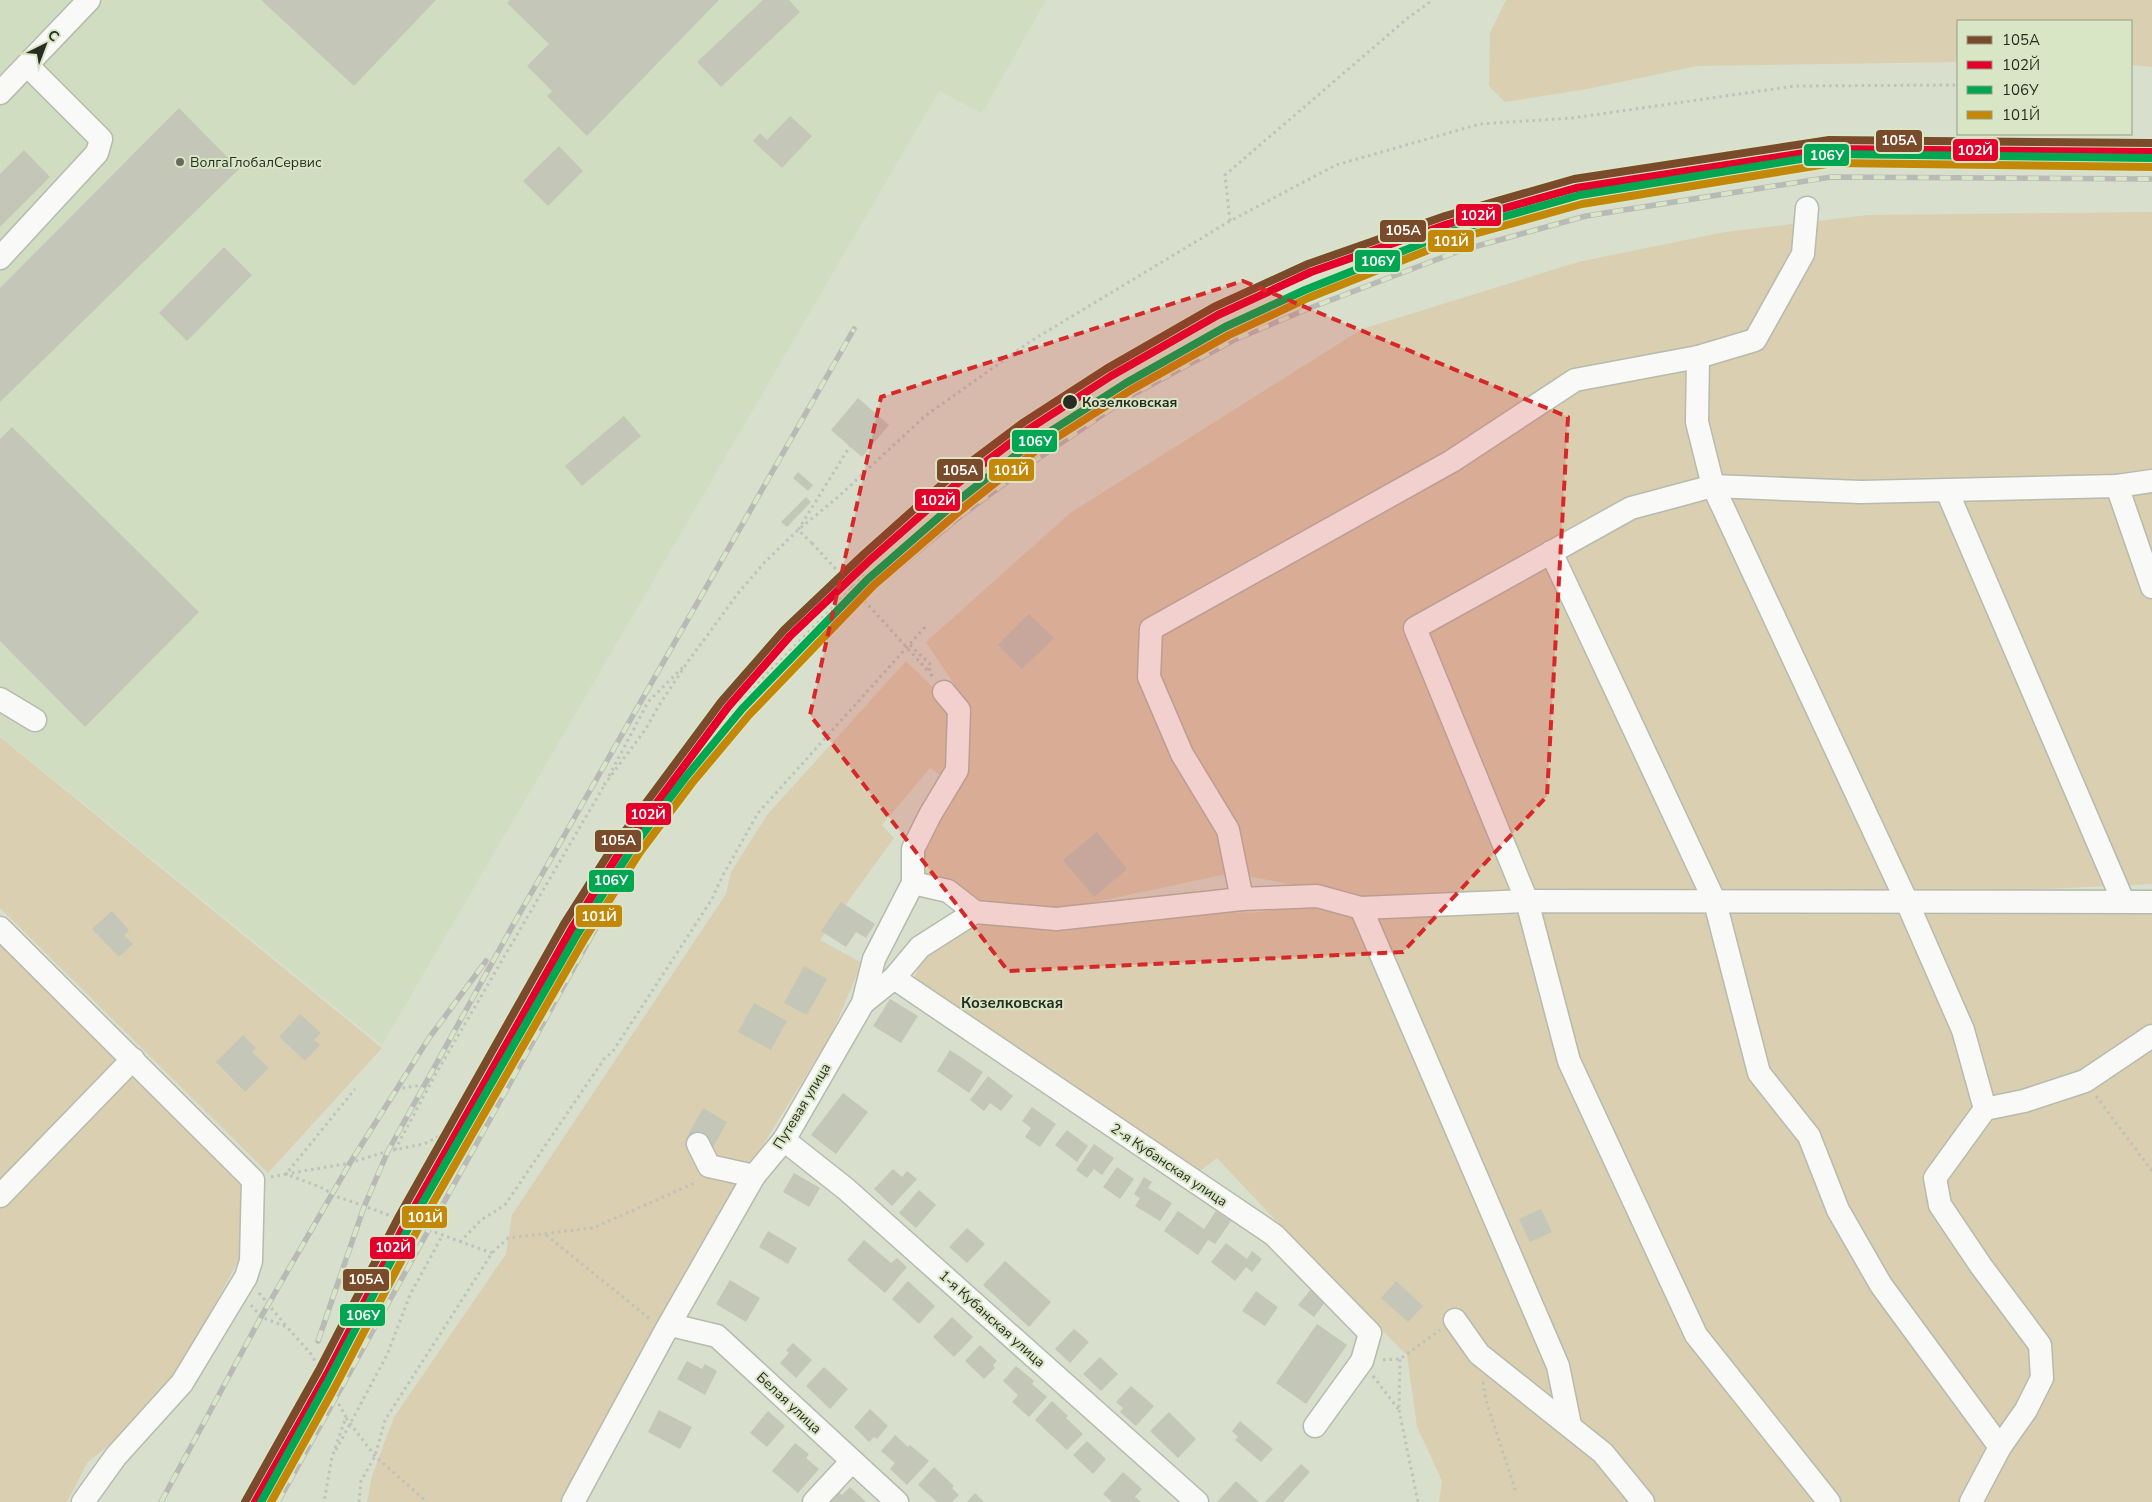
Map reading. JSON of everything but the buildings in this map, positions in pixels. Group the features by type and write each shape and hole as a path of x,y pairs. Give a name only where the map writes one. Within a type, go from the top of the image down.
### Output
{"street":[{"path":"0,93 89,0"},
{"path":"0,258 97,153 101,139 27,65"},
{"path":"1242,899 1228,830 1182,754 1149,676 1150,629 1452,461 1575,380 1698,358 1755,340 1803,254 1808,208"},
{"path":"1698,358 1697,422 1713,486 1907,902 1964,1030 1985,1109"},
{"path":"1829,1502 1696,1335 1569,1061 1527,901 1415,628 1631,508 1713,486 1861,492 2117,486 2152,481"},
{"path":"2117,486 2152,587"},
{"path":"1946,491 2123,901"},
{"path":"1551,552 1715,902 1759,1073 1808,1136 1838,1210 1881,1284 2000,1447"},
{"name":"Путевая улица","path":"573,1502 754,1176 784,1140 863,1003 874,959 913,883 913,850 930,815 957,770 959,710 944,692"},
{"path":"0,699 35,720"},
{"path":"913,883 948,891 975,912 1056,919 1242,899 1317,896 1362,908 1527,901 2152,902"},
{"path":"1362,908 1558,1366 1570,1425"},
{"path":"863,1003 894,978 920,947 975,912"},
{"path":"0,928 253,1180 251,1261 246,1277 182,1383 116,1456 83,1502"},
{"name":"2-я Кубанская улица","path":"894,978 1274,1236 1370,1333 1362,1361 1316,1426"},
{"path":"1971,1502 2000,1447 2026,1410 2042,1378 2040,1345 1981,1266 1940,1205 1935,1178 1957,1145 1985,1109 2024,1100 2085,1081 2152,1036"},
{"path":"0,1196 132,1059"},
{"name":"1-я Кубанская улица","path":"784,1140 846,1189 1197,1502"},
{"path":"698,1144 709,1166 754,1176"},
{"path":"1455,1320 1479,1354 1603,1453 1643,1502"},
{"name":"Белая улица","path":"668,1328 717,1336 896,1502"},
{"path":"814,1502 852,1461"}],"path":[{"path":"1230,222 1225,175 1409,17 1433,0"},
{"path":"604,785 646,730 689,660 738,592 798,530 838,497 933,410 1031,341 1230,222 1336,165 1480,124 1572,118 1795,86 1957,85"},
{"path":"798,530 850,446"},
{"path":"798,530 929,672 931,665 910,645"},
{"path":"848,582 863,568"},
{"path":"409,1222 574,930 630,843 680,777 762,679 867,573"},
{"path":"460,1242 480,1220 505,1205 604,1059 613,1051 712,900 722,877 758,813 926,626"},
{"path":"395,1150 434,1077 604,785 648,702 689,660"},
{"path":"396,1090 423,1085 434,1077"},
{"path":"2085,1081 2152,1171"},
{"path":"286,1174 355,1089"},
{"path":"253,1180 350,1163 424,1144 463,1125"},
{"path":"359,1502 361,1481 375,1456 385,1420 492,1253 508,1238 593,1228 726,1170"},
{"path":"286,1174 325,1189 332,1195 492,1253"},
{"path":"546,1235 668,1328"},
{"path":"332,1457 387,1355 410,1294 442,1236"},
{"path":"246,1277 251,1305 261,1317 287,1327"},
{"path":"246,1277 311,1354 346,1417 375,1456 427,1502"},
{"path":"1418,1502 1399,1410 1400,1359 1455,1320"},
{"path":"1479,1354 1486,1401 1516,1492"},
{"path":"1362,1361 1399,1410"},
{"path":"324,1502 332,1457 346,1417"}],"highlighted area":[{"path":"1243,281 1568,417 1547,796 1403,952 1008,971 810,715 881,397"}],"shaded area":[{"path":"0,0 1046,0 982,113 939,91 382,1045 0,736"},
{"path":"1506,0 2152,0 2152,67 2132,65 2132,20 1957,20 1957,62 1697,66 1587,89 1505,102 1489,86 1490,33"},
{"path":"2152,212 2152,884 1955,893 1367,899 1232,873 1052,911 978,904 925,873 922,850 968,761 960,693 926,642 1070,513 1362,329 1578,262 1725,232 1868,215"},
{"path":"906,661 946,700 953,735 944,778 930,768 882,825 894,838 820,940 862,963 831,1035 745,1174 563,1502 367,1502 372,1476 394,1417 506,1254 512,1215 726,894 731,872 767,815"},
{"path":"0,737 382,1048 268,1173 0,908"},
{"path":"1324,902 1539,911 2152,914 2152,1502 1439,1502 1442,1481 1417,1427 1407,1355 1345,1294 1217,1158 1196,1174 912,984 922,959 953,938 988,922 1027,925 1060,931 1159,916 1260,912"},
{"path":"0,937 242,1183 246,1246 181,1368 158,1404 87,1463 67,1502 0,1502"}],"railway":[{"path":"278,1502 597,926 639,856 697,779 747,718 874,588 962,515 1039,458 1132,395 1234,340 1310,308 1459,251 1586,216 1831,177 2152,179"},
{"path":"318,1341 364,1207 388,1151 513,925 854,329"},
{"path":"161,1502 261,1317 350,1163 429,1038 486,961"}],"transit line":[{"name":"105А","path":"245,1502 319,1370 398,1218 564,924 611,850 721,702 784,630 864,554 948,479 1024,422 1106,369 1214,307 1308,264 1445,216 1574,179 1829,140 2152,143"},
{"name":"102Й","path":"255,1502 327,1374 406,1222 572,928 618,855 728,707 790,636 870,560 954,486 1029,429 1111,376 1218,315 1311,272 1448,224 1576,188 1830,149 2152,152"},
{"name":"106У","path":"261,1502 327,1383 411,1223 578,933 633,847 685,778 742,709 868,579 955,503 1029,445 1126,383 1225,327 1305,290 1453,231 1580,195 1832,154 2152,158"},
{"name":"101Й","path":"271,1502 335,1387 419,1227 585,938 640,852 692,783 749,715 874,585 961,510 1034,452 1131,390 1229,335 1308,298 1456,239 1582,204 1833,163 2152,167"}],"place":[{"name":"ВолгаГлобалСервис","path":"180,162"},
{"name":"Козелковская","path":"1070,402"}],"district":[{"name":"Козелковская","path":"1012,1003"}]}
